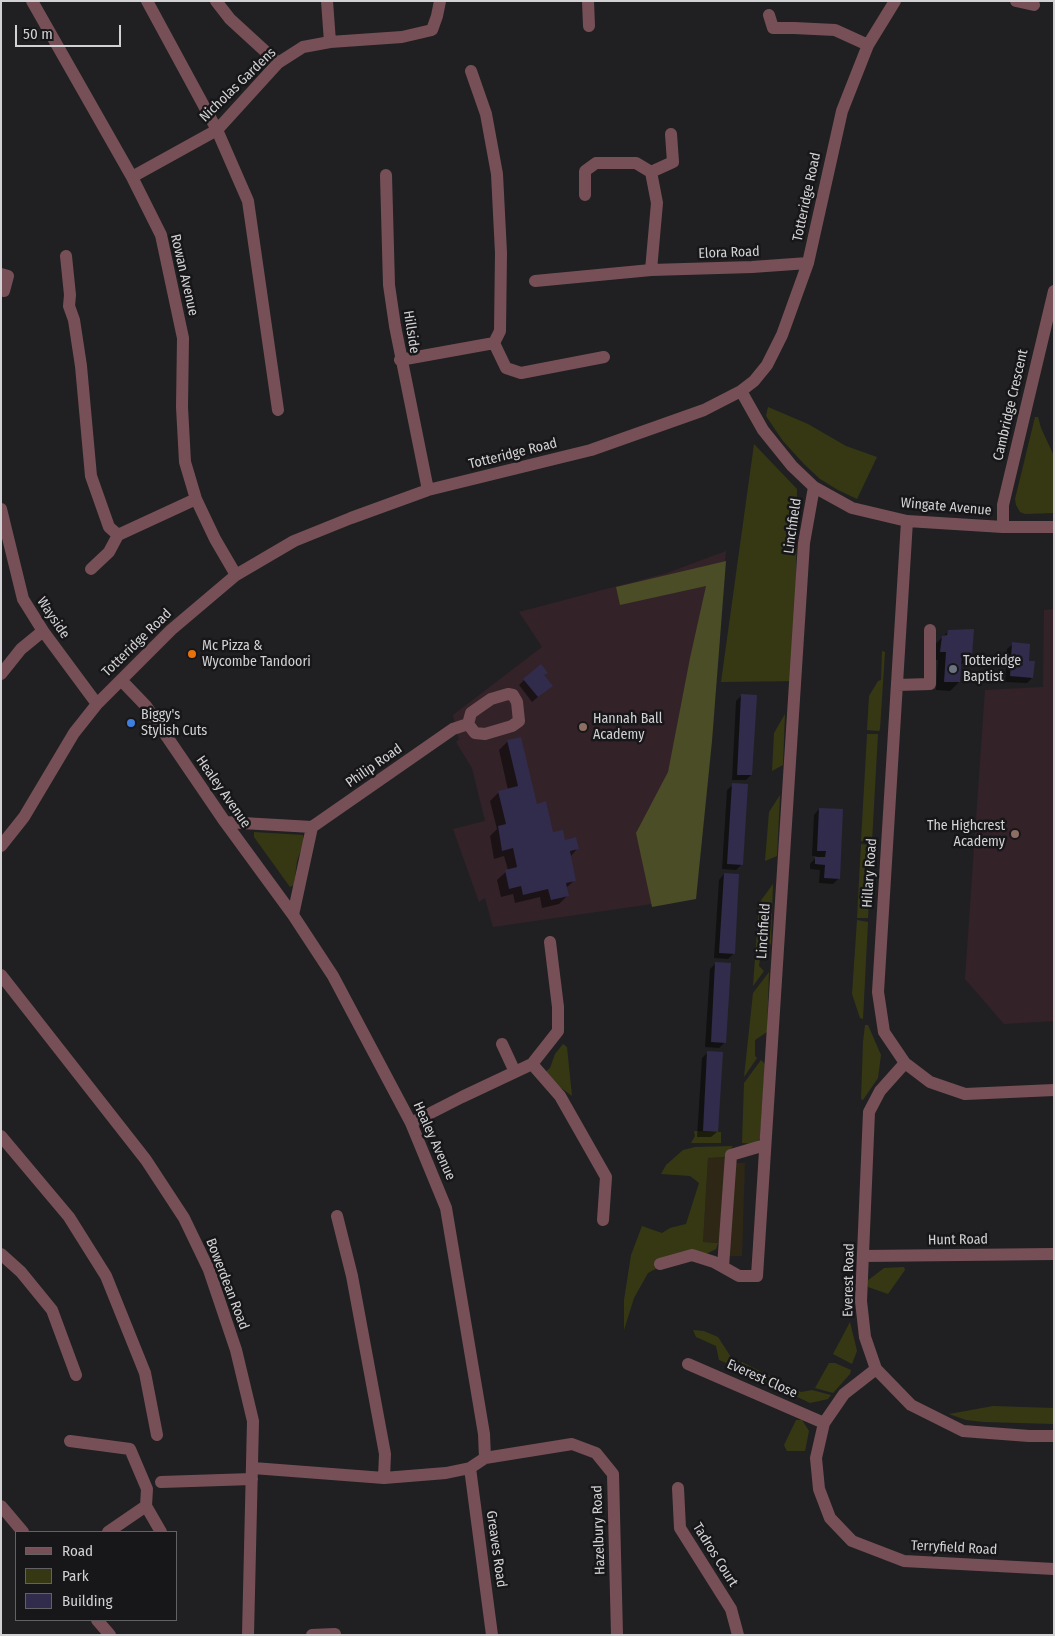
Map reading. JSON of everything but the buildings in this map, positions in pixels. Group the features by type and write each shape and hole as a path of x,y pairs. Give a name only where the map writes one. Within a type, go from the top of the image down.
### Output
{"street":[{"name":"Rowan Avenue","path":"32,1 132,177 161,235 183,338 182,407 185,462 196,498 215,539 236,576"},
{"path":"147,1 217,130 248,201 278,410"},
{"path":"216,1 230,20 278,63"},
{"path":"327,1 330,42"},
{"name":"Nicholas Gardens","path":"132,177 217,130 278,63 303,47 330,42 402,37 432,30 440,1"},
{"path":"588,1 589,26"},
{"name":"Totteridge Road","path":"1,846 24,817 74,733 97,704 171,630 236,576 294,541 351,518 428,490 591,450 704,410 740,391 754,381 767,365 787,323 808,263 842,111 868,46 895,1"},
{"path":"1016,1 1034,5"},
{"path":"768,15 770,33 794,28 835,30 868,46"},
{"path":"471,71 486,114 497,174 501,253 500,331 494,344"},
{"path":"651,172 673,162 672,134"},
{"path":"585,195 585,171 596,162 636,163 651,172 656,203 651,270"},
{"name":"Hillside","path":"386,175 389,285 400,360 428,490"},
{"path":"66,256 70,295 69,306 74,320 81,366 91,476 109,527 118,536"},
{"name":"Elora Road","path":"534,281 651,270 752,267 808,263"},
{"path":"1,274 8,276 4,291"},
{"name":"Cambridge Crescent","path":"1003,527 1003,505 1054,291"},
{"path":"494,344 506,368 520,372 604,357"},
{"path":"400,360 494,344"},
{"name":"Wingate Avenue","path":"740,391 764,430 792,466 814,487 852,508 907,521 1003,527 1054,527"},
{"name":"Linchfield","path":"660,1264 692,1255 723,1267 739,1276 757,1276 804,542 814,487"},
{"path":"91,569 109,552 118,536 196,498"},
{"name":"Wayside","path":"1,509 22,599 43,631 97,704"},
{"name":"Hillary Road","path":"907,521 878,992 884,1032 905,1063 930,1082 966,1094 1054,1090"},
{"path":"897,685 930,684 930,630"},
{"path":"1,674 21,649 43,631"},
{"name":"Healey Avenue","path":"120,680 146,706 225,822 293,915 333,976 412,1123 446,1208 484,1434 485,1458"},
{"name":"Philip Road","path":"312,828 453,729 468,724"},
{"path":"225,822 312,828 293,915"},
{"path":"412,1123 532,1064 558,1031 558,1006 550,942"},
{"name":"Bowerdean Road","path":"1,975 146,1160 184,1218 209,1270 236,1350 253,1421 248,1635"},
{"path":"502,1044 515,1072"},
{"name":"Everest Road","path":"905,1063 880,1091 869,1112 861,1301 865,1337 876,1369 911,1405 962,1431 1054,1436"},
{"path":"532,1064 560,1096 606,1177 603,1220"},
{"path":"1,1136 69,1217 106,1276 144,1373 157,1436"},
{"path":"723,1267 731,1155 765,1146"},
{"path":"337,1216 352,1276 385,1454 384,1478"},
{"path":"1,1254 21,1272 52,1310 76,1375"},
{"name":"Hunt Road","path":"864,1256 1054,1254"},
{"name":"Everest Close","path":"688,1364 824,1423"},
{"name":"Terryfield Road","path":"876,1369 844,1394 824,1423 816,1458 818,1489 830,1518 852,1541 904,1560 1054,1568"},
{"path":"70,1441 130,1449 147,1490 146,1506 160,1531"},
{"name":"Hazelbury Road","path":"485,1458 572,1444 596,1453 613,1474 617,1635"},
{"path":"161,1482 253,1474 384,1478 446,1473 470,1468 485,1458"},
{"name":"Greaves Road","path":"470,1468 492,1635"},
{"name":"Tadros Court","path":"678,1488 680,1528 732,1609 738,1635"},
{"path":"1,1506 22,1531"},
{"path":"109,1531 146,1506"},
{"path":"98,1621 110,1635"},
{"path":"312,1635 335,1634"}],"shaded area":[{"name":"Hannah Ball Academy","path":"726,551 693,898 493,927 485,898 479,902 453,829 485,821 472,768 456,742 459,739 453,715 542,647 519,612 667,573"},
{"name":"The Highcrest Academy","path":"1054,609 1054,1021 1004,1024 965,979 985,690 1043,687 1044,610"},
{"path":"724,1157 735,1163 745,1163 742,1256 727,1256 718,1243 703,1242 708,1158"}],"green space":[{"path":"768,407 808,424 846,446 877,457 857,499 820,479 804,464 783,441 766,416"},
{"path":"1035,417 1038,417 1054,456 1054,513 1025,514 1020,512 1016,505 1015,499"},
{"path":"754,444 797,489 795,681 721,682"},
{"path":"726,561 712,741 696,899 652,907 636,833 668,772 706,586 620,605 616,587"},
{"path":"882,651 885,652 880,729 879,731 867,730 869,696 878,681 881,680"},
{"path":"785,714 783,765 772,771 774,733"},
{"path":"867,734 878,734 872,842 861,841"},
{"path":"780,795 777,856 765,861 769,812"},
{"path":"254,832 303,835 304,842 297,861 294,885 290,887 254,837"},
{"path":"861,844 872,847 868,918 857,918"},
{"path":"773,884 771,944 761,951 759,966 764,971 753,986 759,903"},
{"path":"857,920 868,922 863,1019 860,1018 852,994"},
{"path":"769,972 767,1032 755,1040 755,1056 757,1058 744,1077 753,993"},
{"path":"865,1025 868,1025 881,1055 878,1078 863,1100 861,1099"},
{"path":"563,1044 567,1047 572,1096 543,1074 550,1068 555,1054"},
{"path":"761,1060 765,1064 760,1138 756,1144 742,1143 744,1083"},
{"path":"694,1131 721,1132 721,1143 691,1143 695,1136"},
{"path":"733,1146 724,1157 708,1158 703,1242 718,1243 716,1249 706,1254 674,1259 648,1273 634,1298 624,1330 624,1300 631,1255 642,1226 662,1233 670,1228 686,1224 699,1183 690,1176 661,1174 666,1165 683,1150 695,1147"},
{"path":"904,1267 905,1270 888,1294 868,1287 867,1281 884,1268"},
{"path":"850,1322 857,1351 852,1364 833,1354"},
{"path":"693,1330 704,1331 718,1337 731,1357 739,1361 736,1367 719,1360 716,1346 696,1337"},
{"path":"742,1362 801,1392 812,1390 831,1395 828,1399 810,1403 739,1369"},
{"path":"829,1363 835,1363 851,1370 850,1374 833,1393 815,1388"},
{"path":"993,1406 1054,1408 1054,1424 984,1422 966,1420 949,1414"},
{"path":"796,1420 802,1420 809,1431 805,1451 787,1451 784,1445"}],"place":[{"name":"Mc Pizza & Wycombe Tandoori","path":"192,654"},
{"name":"Totteridge Baptist","path":"953,669"},
{"name":"Biggy's Stylish Cuts","path":"131,723"},
{"name":"Hannah Ball Academy","path":"583,727"},
{"name":"The Highcrest Academy","path":"1015,834"}]}
